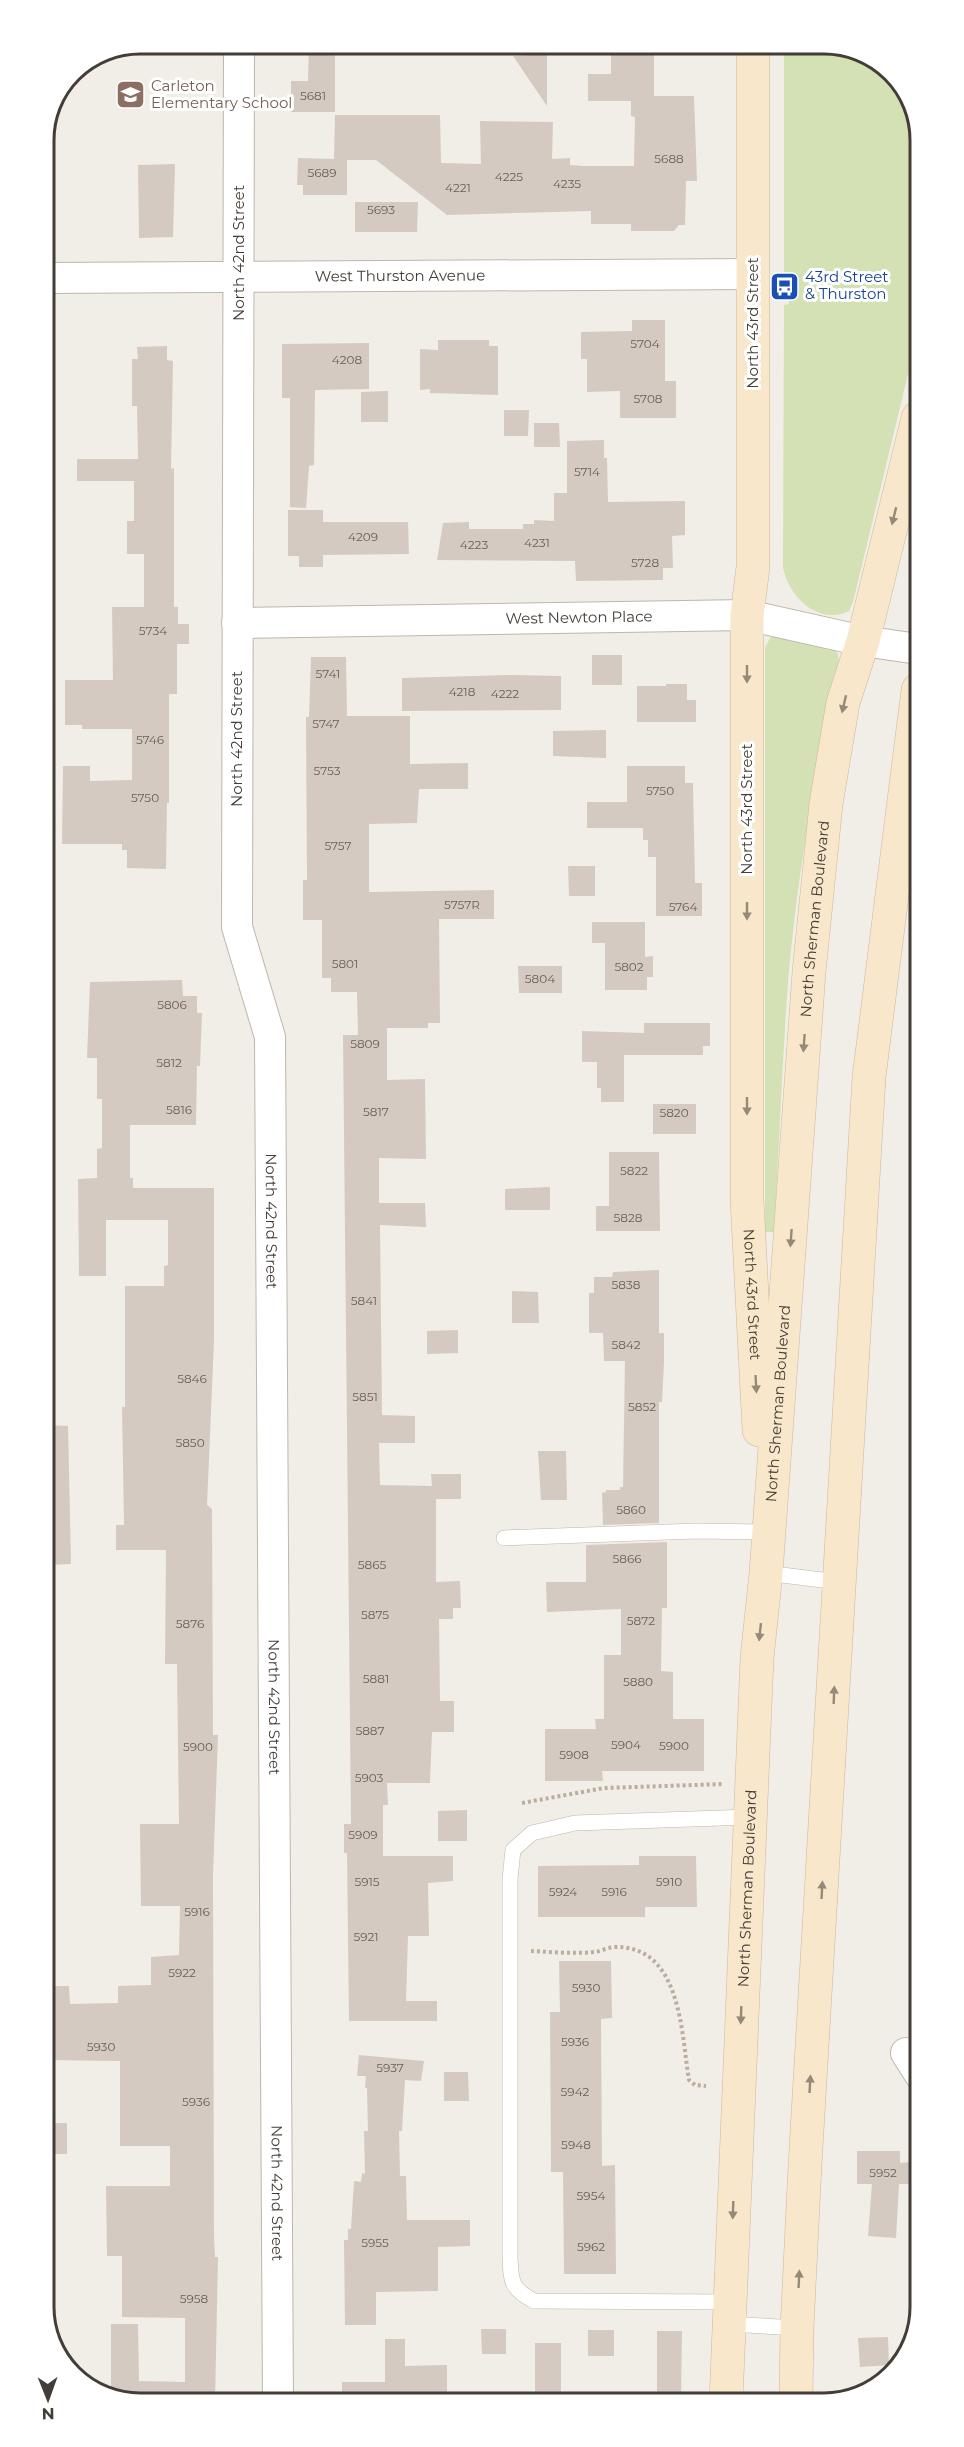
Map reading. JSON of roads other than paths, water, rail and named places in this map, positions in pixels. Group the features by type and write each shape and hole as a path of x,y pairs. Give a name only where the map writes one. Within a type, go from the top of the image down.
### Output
{"main road":[{"name":"North 43rd Street","path":"753,54 753,567 747,615 747,1200 766,1574"},
{"name":"North Sherman Boulevard","path":"726,2393 757,1658 766,1574 811,949 828,793 843,703 863,641 910,450"},
{"path":"796,2393 796,2328 869,1077 910,753"}],"street":[{"name":"North 42nd Street","path":"239,54 237,927 270,1037 278,2393"},
{"name":"West Thurston Avenue","path":"54,278 754,274"},
{"name":"West Newton Place","path":"237,623 747,615 863,641 910,648"}],"lane":[{"path":"504,1538 548,1534 764,1532"},
{"path":"766,1574 838,1582"},
{"path":"750,1817 575,1823 532,1833 513,1850 510,1879 511,2278 517,2292 534,2301 729,2313 796,2328"}],"place":[{"name":"Carleton Elementary School","path":"130,95"},
{"name":"43rd Street & Thurston","path":"784,286"}]}
